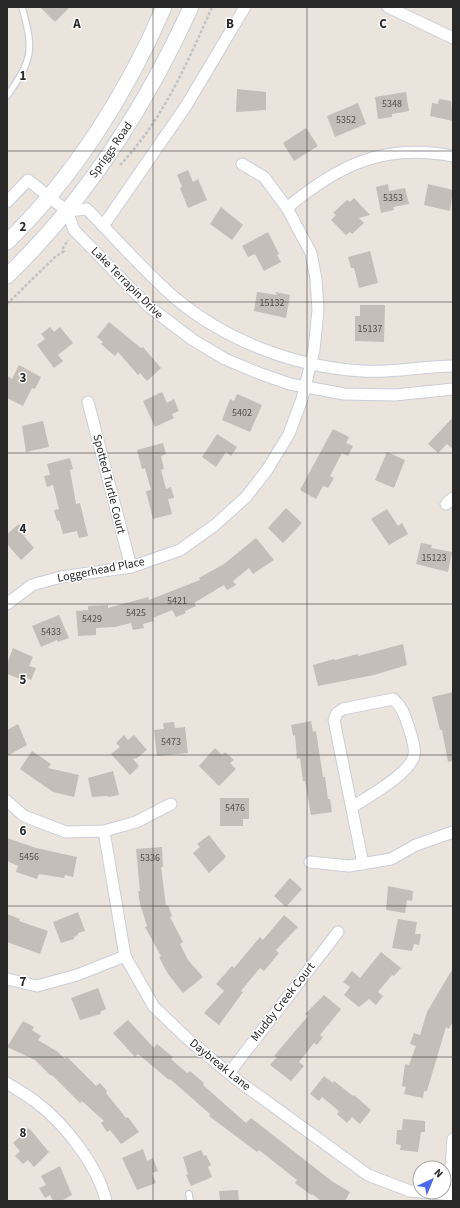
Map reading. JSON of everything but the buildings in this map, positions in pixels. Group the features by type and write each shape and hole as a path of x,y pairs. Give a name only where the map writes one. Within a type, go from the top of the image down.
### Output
{"main road":[{"name":"Spriggs Road","path":"7,242 28,222 49,197 89,143 111,110 148,43 164,7"},
{"name":"Spriggs Road","path":"7,276 43,241 122,138 152,88 191,7"}],"street":[{"path":"103,226 186,106 245,7"},
{"path":"388,7 453,38"},
{"path":"288,208 308,191 330,176 373,157 408,152 434,153 453,156"},
{"name":"Loggerhead Place","path":"7,604 32,585 60,577 131,566 180,550 215,525 246,497 267,470 289,434 311,364 318,310 316,279 311,253 288,208 264,178 242,164"},
{"path":"7,202 28,180 67,211"},
{"name":"Lake Terrapin Drive","path":"453,366 362,371 311,364 279,355 244,341 197,314 166,290 87,209 67,211 74,230 138,296 171,324 203,347 226,359 261,374 305,387 344,394 377,396 453,389"},
{"name":"Spotted Turtle Court","path":"88,402 131,566"},
{"path":"352,808 408,768 413,761 415,753 411,736 402,710 393,699 343,709 337,713 334,720 363,864"},
{"path":"7,801 24,816 66,832 104,831 136,822 171,804"},
{"name":"Daybreak Lane","path":"104,831 125,956 154,1007 189,1040 229,1073 368,1176 412,1191"},
{"path":"310,862 339,866 363,864 391,859 416,845 453,832"},
{"name":"Muddy Creek Court","path":"229,1073 338,932"},
{"path":"7,979 37,986 77,975 125,956"},
{"path":"7,1084 36,1102 62,1127 88,1160 106,1201"},
{"path":"452,1167 453,1139"}],"lane":[{"path":"7,96 26,65 30,50 30,34 22,7"},
{"path":"189,1194 190,1201"}],"path":[{"path":"118,167 137,146 171,91 190,55 212,7"},
{"path":"7,304 55,257 64,251 63,248"}]}
